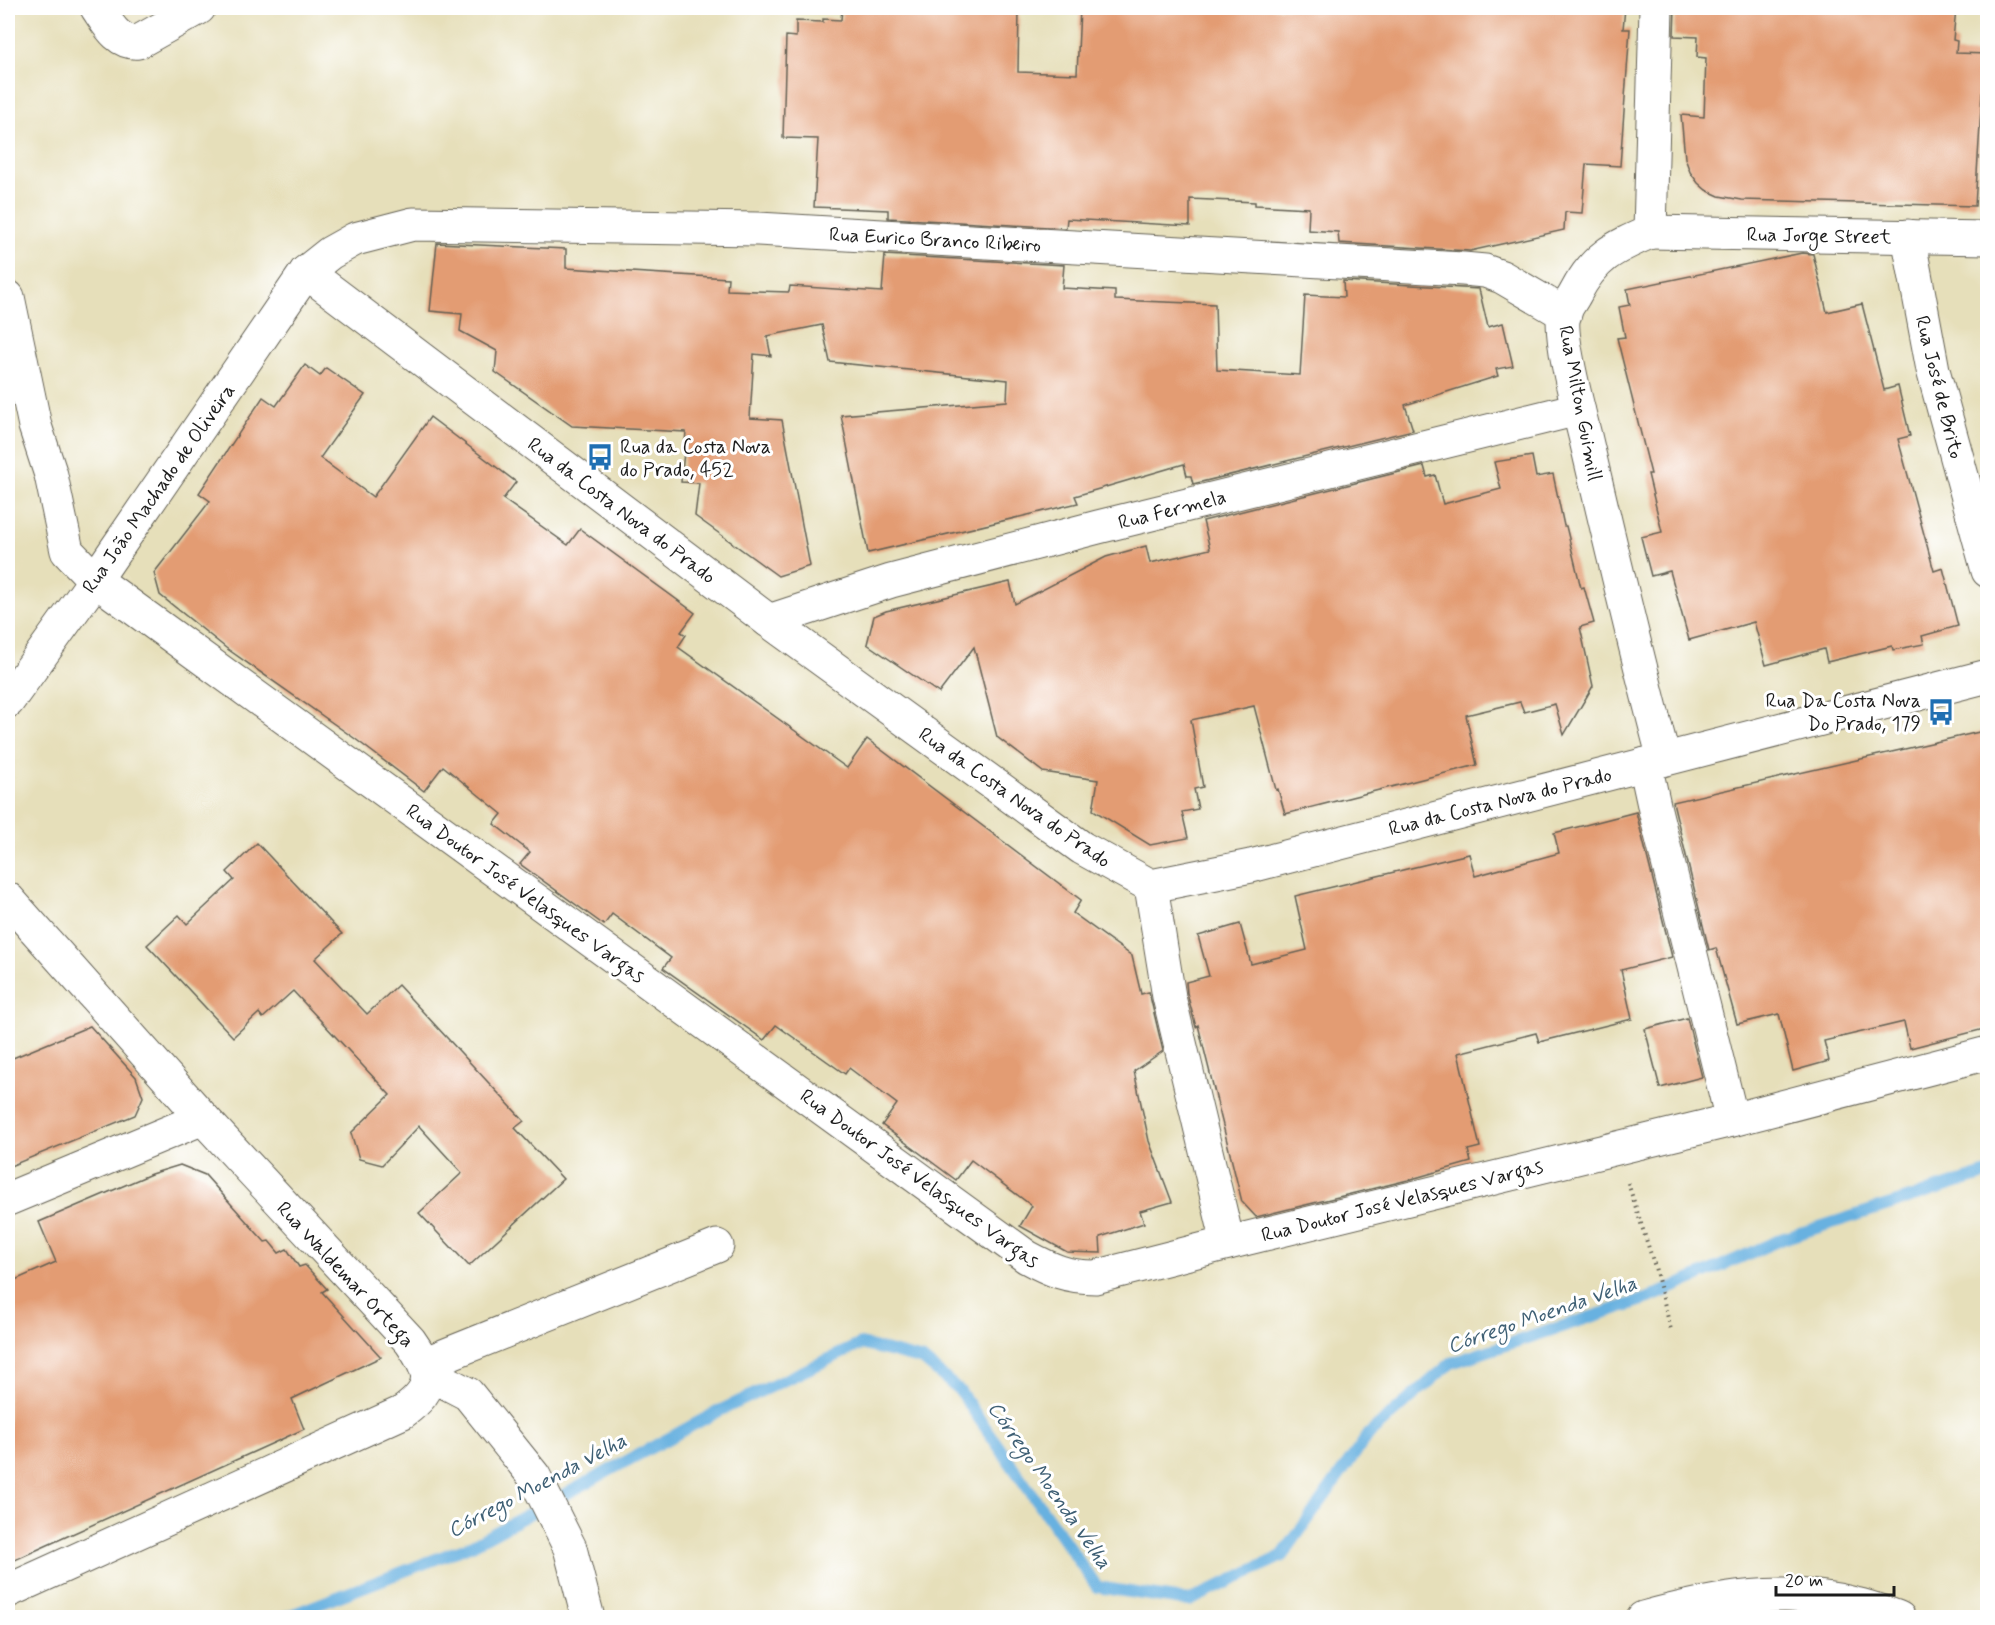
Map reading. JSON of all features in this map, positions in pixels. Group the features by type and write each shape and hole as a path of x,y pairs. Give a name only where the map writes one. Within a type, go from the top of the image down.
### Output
{"street":[{"path":"97,8 118,36 131,43 138,42 199,8"},
{"path":"1650,232 1656,8"},
{"name":"Rua Eurico Branco Ribeiro","path":"306,272 356,238 413,224 758,229 1485,271 1502,277 1564,314"},
{"name":"Rua Jorge Street","path":"1650,232 1988,238"},
{"name":"Rua Milton Guimill","path":"1650,232 1622,244 1596,262 1582,279 1564,314 1563,329 1578,409 1638,664 1655,762 1655,810 1732,1120"},
{"name":"Rua José de Brito","path":"1908,236 1933,370 1988,571"},
{"name":"Rua João Machado de Oliveira","path":"10,692 95,580 306,272"},
{"name":"Rua da Costa Nova do Prado","path":"306,272 769,621 1082,849 1151,886 1251,866 1988,676"},
{"name":"Rua Doutor José Velasques Vargas","path":"8,297 33,415 51,475 67,551 95,580 1027,1257 1052,1271 1074,1277 1095,1277 1228,1242 1732,1120 1988,1053"},
{"name":"Rua Fermela","path":"769,621 902,578 1098,527 1578,409"},
{"path":"1151,886 1169,997 1228,1242"},
{"name":"Rua Waldemar Ortega","path":"8,899 203,1119 410,1341 427,1371"},
{"path":"8,1199 203,1119"},
{"path":"427,1371 717,1246"},
{"path":"427,1371 468,1394 534,1476 570,1548 588,1617"},
{"path":"8,1591 403,1412 414,1404 424,1391 427,1371"},
{"path":"1643,1617 1686,1606 1751,1595 1804,1596 1854,1603 1899,1617"}],"path":[{"path":"1617,1148 1655,1267 1671,1330"}],"building":[{"path":"842,8 1019,8 1018,72 1077,74 1080,8 1625,8 1623,29 1630,29 1620,166 1586,164 1582,213 1565,212 1564,230 1470,251 1339,243 1338,232 1308,230 1309,208 1255,205 1255,202 1190,199 1190,226 1067,219 1066,228 888,218 888,210 814,207 818,139 783,138 786,36 796,37 796,21 841,20"},
{"path":"1675,8 1956,8 1953,40 1957,41 1956,53 1988,54 1988,93 1982,93 1975,206 1742,200 1719,196 1706,190 1690,172 1685,158 1681,115 1704,117 1706,58 1697,57 1698,37 1674,36"},
{"path":"437,243 566,249 566,268 728,278 727,290 789,292 790,286 882,292 885,255 1064,265 1062,288 1115,291 1115,300 1215,304 1217,370 1300,375 1305,295 1344,297 1343,281 1479,289 1488,327 1503,323 1513,366 1496,369 1498,376 1405,405 1413,430 1193,484 1191,476 1187,476 1184,464 1075,496 1078,503 868,553 841,415 1007,401 1008,380 830,362 822,325 767,336 771,356 754,354 750,418 782,420 810,566 778,576 695,516 699,483 681,482 686,432 572,426 495,372 497,351 460,331 462,314 430,311"},
{"path":"1802,253 1813,254 1827,312 1862,304 1884,390 1898,386 1910,436 1898,439 1934,571 1943,568 1958,626 1922,636 1924,644 1893,650 1892,646 1827,662 1824,649 1766,665 1754,622 1689,640 1670,571 1651,576 1641,537 1662,532 1648,474 1651,474 1617,338 1625,337 1619,307 1630,305 1627,289"},
{"path":"305,365 320,376 326,368 365,395 320,458 373,497 430,417 516,482 503,499 568,545 580,529 695,613 681,632 686,635 678,647 847,768 867,739 1081,900 1073,913 1132,956 1141,994 1149,992 1163,1051 1134,1071 1149,1141 1172,1202 1140,1211 1144,1223 1100,1237 1101,1253 1067,1252 1020,1226 1032,1206 971,1160 956,1180 882,1125 897,1104 849,1068 845,1074 776,1025 764,1040 663,968 671,958 612,914 604,925 520,864 530,852 494,824 502,814 443,766 424,791 354,738 226,648 160,595 154,573 210,501 199,493 263,397 276,406"},
{"path":"1532,456 1536,477 1553,474 1581,588 1584,587 1594,623 1580,627 1593,686 1564,735 1555,704 1524,712 1520,702 1466,715 1477,765 1285,814 1278,789 1276,790 1254,706 1191,720 1203,787 1194,789 1198,809 1182,812 1188,838 1150,845 1093,810 1098,780 1043,772 997,737 974,647 939,693 867,644 874,616 886,611 1010,582 1015,604 1106,557 1146,546 1150,563 1210,549 1203,521 1424,466 1427,477 1435,475 1443,504 1501,489 1494,462"},
{"path":"1988,730 1988,1028 1910,1048 1904,1022 1824,1041 1829,1061 1793,1071 1779,1014 1737,1024 1716,948 1709,950 1673,802"},
{"path":"1636,812 1672,957 1621,970 1632,1019 1539,1042 1536,1033 1458,1053 1480,1147 1468,1150 1471,1162 1408,1180 1256,1217 1242,1202 1198,1025 1196,1027 1187,993 1186,982 1209,976 1198,936 1240,924 1251,964 1307,950 1295,896 1469,854 1475,876 1559,853 1554,833"},
{"path":"257,843 342,934 315,959 367,1014 398,985 524,1121 515,1128 563,1179 469,1266 419,1213 462,1173 419,1126 382,1165 359,1159 351,1133 390,1095 293,991 263,1018 259,1013 233,1037 147,945 179,915 187,924 234,880 227,872"},
{"path":"1687,1018 1702,1077 1660,1088 1645,1029"},
{"path":"90,1026 136,1077 143,1097 135,1115 8,1167 8,1060"},
{"path":"180,1165 205,1175 265,1242 269,1241 279,1253 287,1249 299,1267 305,1265 327,1289 322,1292 381,1357 292,1399 304,1429 8,1563 8,1283 56,1262 39,1222 151,1174"}],"waterway":[{"name":"Córrego Moenda Velha","path":"283,1618 472,1545 719,1411 861,1344 923,1360 959,1390 1097,1587 1189,1601 1282,1556 1369,1434 1451,1363 1649,1298 1782,1239 1988,1173"}],"place":[{"name":"Rua da Costa Nova do Prado, 452","path":"600,457"},
{"name":"Rua Da Costa Nova Do Prado, 179","path":"1941,712"}]}
